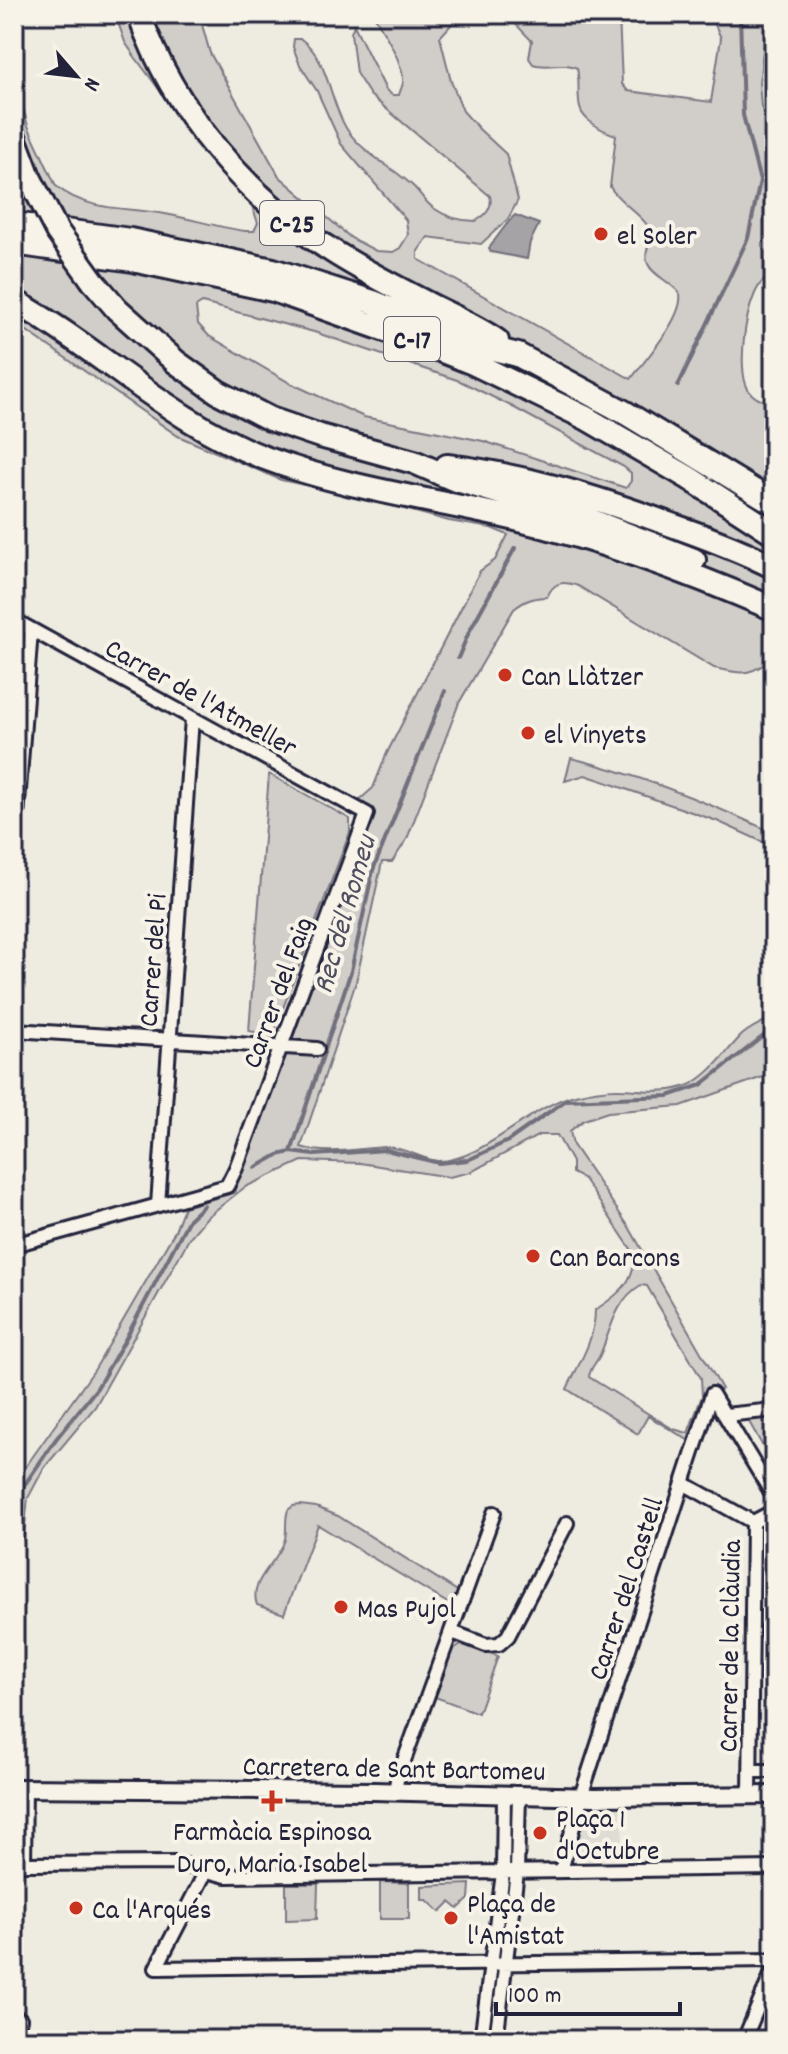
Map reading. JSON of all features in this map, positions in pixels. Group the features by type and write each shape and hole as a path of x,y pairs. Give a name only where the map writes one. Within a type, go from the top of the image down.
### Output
{"highway":[{"name":"C-25","path":"139,14 159,62 190,113 224,157 261,196 295,225 336,253 485,333 518,355"},
{"path":"14,137 29,177 57,231 93,281 144,334 218,392 270,419 414,462 453,479 625,532 701,562 774,598"},
{"name":"C-17","path":"14,224 130,240 273,270 373,302 478,345 518,355 624,412 774,503"},
{"name":"C-17","path":"14,243 133,260 273,290 425,344 473,363 586,418 689,478 774,533"},
{"path":"14,301 173,409 235,445 266,458 347,482 513,518 617,548 694,574 774,609"},
{"path":"414,462 484,470 603,500 713,540 774,567"}],"street":[{"name":"Carrer de l'Atmeller","path":"14,620 367,814"},
{"path":"14,857 31,630"},
{"name":"Carrer del Pi","path":"158,1205 192,718"},
{"name":"Carrer del Faig","path":"158,1205 227,1186 367,814"},
{"path":"14,1030 317,1049"},
{"path":"14,1245 158,1205"},
{"name":"Carrer del Castell","path":"581,1797 712,1394 725,1415"},
{"path":"774,1410 725,1415 774,1497"},
{"path":"683,1483 753,1522"},
{"name":"Carrer de la Clàudia","path":"750,1795 753,1522 774,1511"},
{"path":"395,1792 494,1513"},
{"path":"452,1632 486,1645 499,1644 508,1636 567,1523"},
{"path":"750,1771 774,1771"},
{"path":"20,1788 24,1864 177,1863 226,1876 774,1868"},
{"name":"Carretera de Sant Bartomeu","path":"20,1788 581,1797 774,1795"},
{"path":"496,2040 517,1872 511,1795"},
{"path":"481,2040 511,1795"},
{"path":"561,1871 581,1797"},
{"path":"206,1871 156,1968 774,1960"},
{"path":"744,2040 774,1968"},
{"path":"15,2040 20,2019"}],"shaded area":[{"path":"115,14 199,14 210,53 279,176 351,238 376,251 393,252 400,248 408,235 406,220 341,144 317,91 300,65 293,47 294,39 301,39 318,58 342,120 355,139 414,187 432,207 445,215 476,221 488,211 490,196 370,95 356,73 351,33 354,25 386,90 392,95 399,95 403,75 392,47 373,14 461,14 440,37 451,81 463,111 506,154 518,200 508,219 481,244 428,237 418,251 418,259 631,379 670,326 680,303 680,294 650,268 646,255 650,236 648,227 610,187 616,135 595,125 582,113 577,68 533,64 529,58 532,41 509,17 502,14 619,14 622,84 628,91 711,102 721,38 710,14 768,14 759,82 761,107 774,134 774,280 763,281 752,302 745,333 743,366 750,392 759,399 774,403 774,656 753,671 732,672 714,668 578,586 568,583 556,585 547,597 529,600 514,609 459,703 407,839 392,862 382,862 356,982 301,1147 332,1151 386,1147 438,1161 455,1159 489,1143 541,1110 575,1095 612,1089 662,1091 689,1085 711,1069 746,1032 774,1017 774,1073 681,1106 608,1112 584,1120 570,1131 573,1145 629,1227 722,1389 707,1397 688,1440 648,1416 638,1434 567,1389 589,1341 595,1310 624,1286 634,1262 633,1252 584,1179 572,1173 572,1162 557,1135 539,1135 471,1172 449,1177 360,1163 302,1161 245,1187 207,1217 190,1237 95,1407 44,1468 28,1498 24,1534 14,1556 14,1483 95,1369 175,1231 184,1207 234,1193 374,814 356,803 373,788 387,753 480,571 495,560 508,535 491,528 449,521 281,480 178,436 14,322 14,74 28,126 56,186 68,194 108,207 165,214 245,231 254,231 258,223 252,206 218,169 125,42","holes":["202,303 314,332 460,381 624,467 631,473 631,481 626,488 483,441 364,417 290,383 209,336 198,324 196,307","641,1285 647,1286 701,1378 702,1396 688,1433 673,1429 589,1377 620,1307"]},
{"path":"515,215 539,224 530,242 527,259 489,249"},
{"path":"571,758 649,781 749,822 774,833 774,847 717,821 585,775 565,781"},
{"path":"269,774 350,819 350,832 275,1029 267,1034 249,1031"},
{"path":"774,1417 774,1466 748,1420"},
{"path":"300,1505 316,1507 338,1516 462,1594 456,1608 318,1525 284,1614 257,1605 256,1588 284,1542 288,1510"},
{"path":"774,1525 774,1605 765,1605 767,1527"},
{"path":"466,1645 498,1656 478,1713 435,1697 452,1650"},
{"path":"588,1807 623,1808 622,1859 585,1860 574,1854"},
{"path":"380,1882 409,1883 409,1919 380,1919"},
{"path":"286,1884 318,1884 317,1919 286,1920"},
{"path":"470,1884 469,1899 458,1909 450,1902 440,1912 427,1900 422,1900 422,1886"}],"waterway":[{"name":"Rec del Romeu","path":"678,386 748,238 760,181 743,115 740,14"},
{"name":"Rec del Romeu","path":"458,658 515,548"},
{"name":"Rec del Romeu","path":"291,1152 351,971 373,870 445,691"},
{"path":"255,1168 278,1155 291,1152 314,1155 386,1150 439,1163 468,1160 508,1141 566,1100 668,1096 701,1085 774,1030"},
{"name":"Rec del Romeu","path":"14,1504 56,1439 97,1388 189,1219 204,1205"}],"place":[{"name":"el Soler","path":"601,234"},
{"name":"Can Llàtzer","path":"505,675"},
{"name":"el Vinyets","path":"528,733"},
{"name":"Can Barcons","path":"533,1256"},
{"name":"Mas Pujol","path":"341,1607"},
{"name":"Farmàcia Espinosa Duro, Maria Isabel","path":"272,1801"},
{"name":"Plaça 1 d'Octubre","path":"540,1833"},
{"name":"Ca l'Arqués","path":"76,1908"},
{"name":"Plaça de l'Amistat","path":"451,1918"}]}
